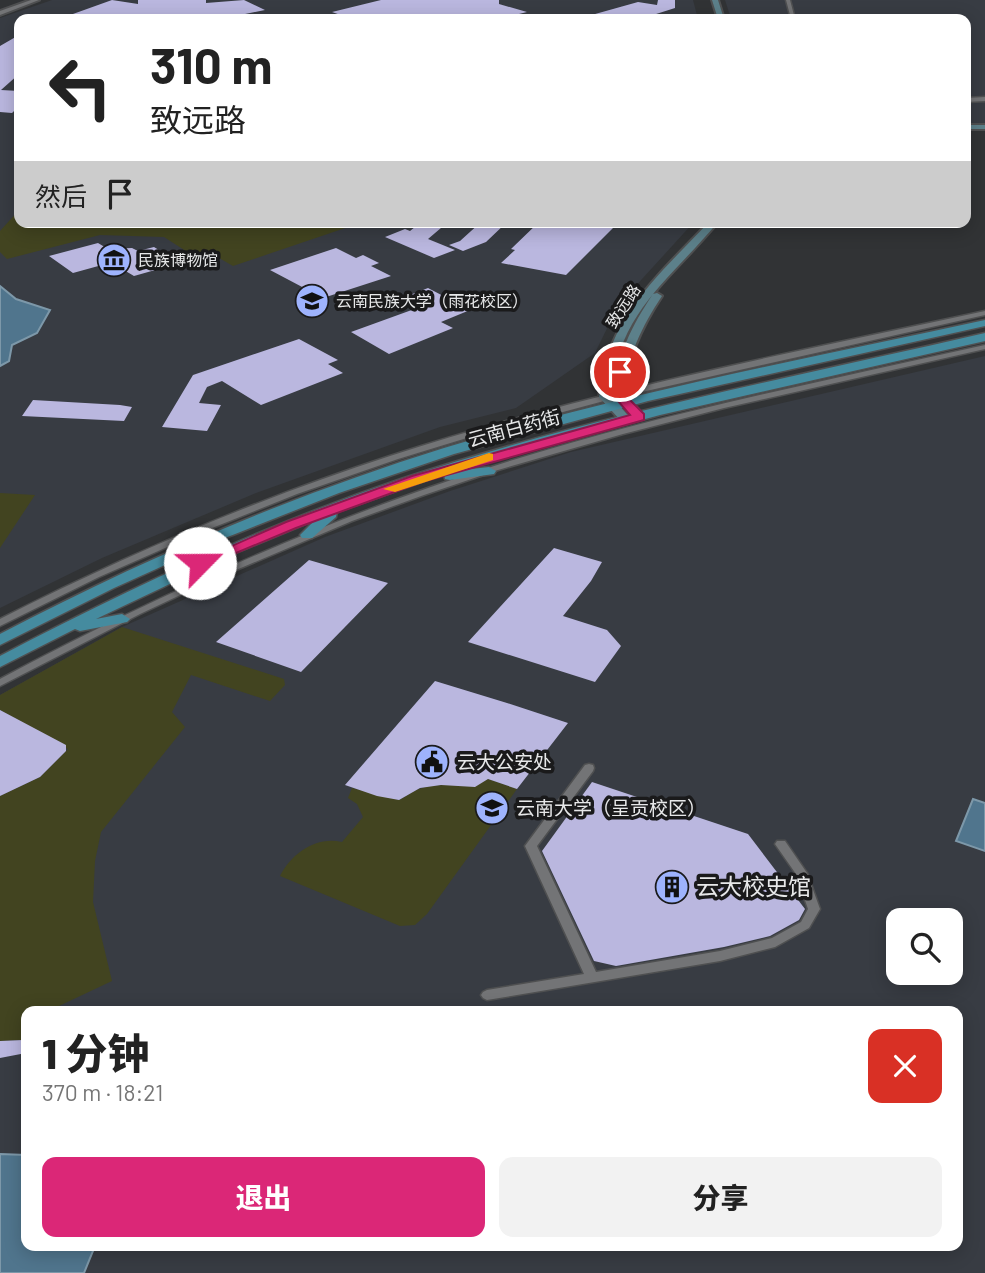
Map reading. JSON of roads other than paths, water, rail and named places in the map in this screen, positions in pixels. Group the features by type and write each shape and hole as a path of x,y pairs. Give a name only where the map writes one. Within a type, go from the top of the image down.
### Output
{"main road":[{"name":"致远路","path":"615,401 612,358 633,312 709,228"},
{"name":"致远路","path":"615,401 624,359 646,312 719,228"},
{"name":"云南白药街","path":"0,640 125,578 277,513 407,465 558,421 615,401 691,388 985,323"},
{"name":"云南白药街","path":"0,662 220,554 417,479 570,434 985,337"},
{"path":"691,388 691,396 706,401"},
{"path":"615,401 633,419"},
{"path":"558,421 573,426 574,430 570,434"},
{"path":"417,479 489,471"},
{"path":"307,535 338,507"},
{"path":"61,630 122,619"}],"street":[{"path":"0,11 29,0"},
{"path":"0,11 36,0"},
{"path":"0,623 193,533 326,481 419,450 985,313"},
{"path":"0,683 122,619 307,535 489,471 623,432 985,347"},
{"path":"589,768 531,846 592,977"},
{"path":"487,995 775,942 805,925 814,909 801,873 781,844"}],"water":[{"path":"0,286 16,299 50,310 37,333 12,345 9,361 0,366"},
{"path":"973,799 985,803 985,851 956,841"},
{"path":"0,1154 21,1155 21,1251 93,1251 84,1273 0,1273"}],"place":[{"name":"民族博物馆","path":"114,260"},
{"name":"云南民族大学（雨花校区）","path":"312,301"},
{"name":"云大公安处","path":"432,762"},
{"name":"云南大学（呈贡校区）","path":"492,808"},
{"name":"云大校史馆","path":"672,887"}]}
